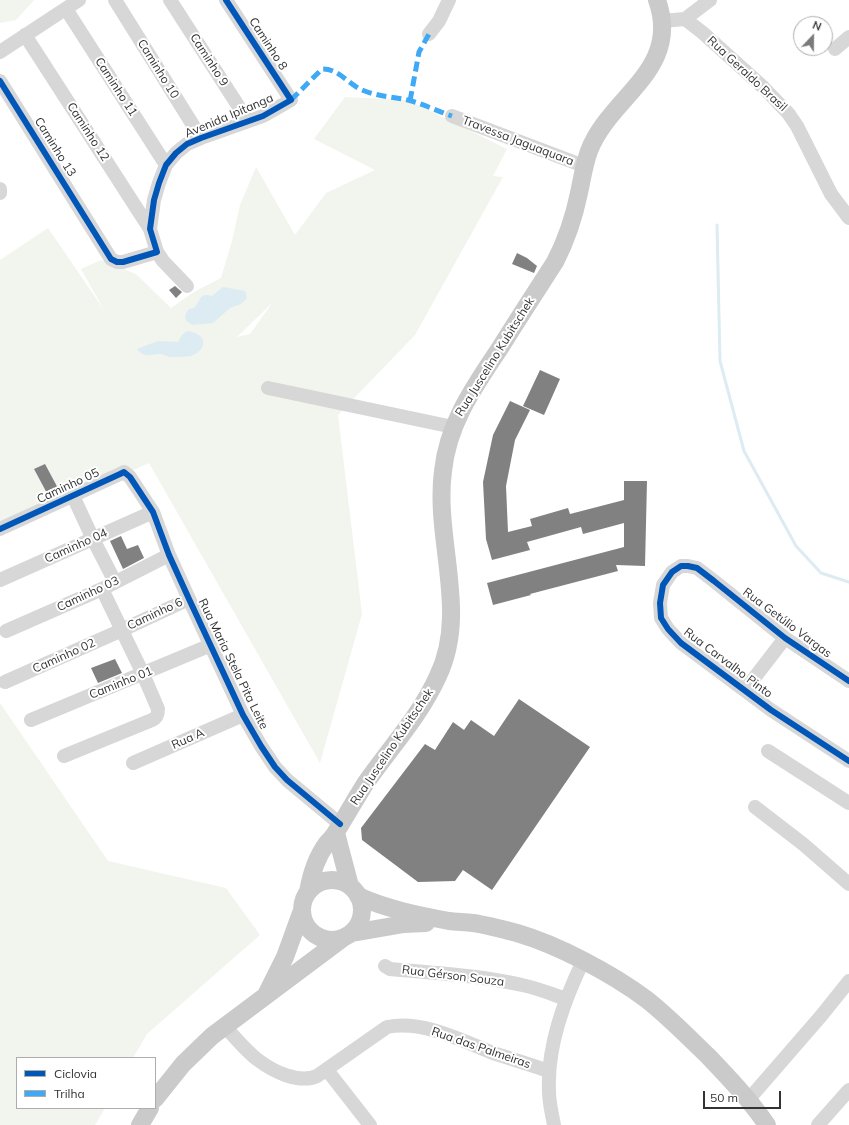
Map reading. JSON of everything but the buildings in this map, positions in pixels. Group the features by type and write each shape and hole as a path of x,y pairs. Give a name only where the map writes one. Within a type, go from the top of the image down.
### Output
{"main road":[{"name":"Rua Juscelino Kubitschek","path":"308,892 310,880 317,860 365,784 413,719 438,676 446,655 451,633 452,616 441,497 442,471 453,428 470,392 555,262 563,247 574,216 584,166 590,150 602,128 646,75 653,63 659,50 662,37 662,22 657,0"},
{"path":"156,1098 192,1055 212,1036 348,936 358,925 362,916 362,906 354,891 338,828"},
{"path":"265,997 285,957 301,913 304,898 308,892 315,885 323,881 333,880 342,882 376,904 394,910 450,921 473,923 517,933 545,942 619,981 645,999 698,1047 749,1099 767,1125"},
{"path":"301,913 305,924 311,932 321,939 332,941 404,924 450,921"},
{"path":"140,1125 149,1109"}],"street":[{"path":"0,52 79,0"},
{"name":"Caminho 10","path":"115,0 200,138"},
{"name":"Caminho 9","path":"170,0 248,121"},
{"name":"Caminho 8","path":"226,0 291,100"},
{"path":"429,34 439,21 449,0"},
{"path":"662,22 685,19 710,0"},
{"name":"Caminho 11","path":"66,9 166,164"},
{"name":"Rua Geraldo Brasil","path":"685,19 703,33 763,87 788,113 797,126 831,194 849,218"},
{"name":"Caminho 12","path":"26,35 150,230"},
{"path":"835,50 849,37"},
{"name":"Caminho 13","path":"0,81 111,259 117,262 124,262 157,252"},
{"name":"Avenida Ipitanga","path":"187,286 163,262 157,252 150,230 154,200 166,164 187,144 263,116 291,100"},
{"name":"Travessa Jaguaquara","path":"452,116 584,166"},
{"path":"268,388 453,428"},
{"name":"Caminho 05","path":"0,529 124,472 128,474 139,489"},
{"name":"Rua Maria Stela Pita Leite","path":"139,489 153,512 169,555 188,599 243,715 261,746 275,767 287,780 338,828"},
{"path":"73,496 93,539 116,582"},
{"name":"Caminho 04","path":"0,580 153,512"},
{"name":"Caminho 03","path":"6,630 102,589 169,555"},
{"name":"Rua Carvalho Pinto","path":"714,581 697,568 688,566 681,566 672,572 663,586 660,603 661,618 668,630 681,643 771,710 849,761"},
{"name":"Rua Getúlio Vargas","path":"714,581 785,638 849,681"},
{"path":"64,756 156,718 158,714 156,703 102,589"},
{"name":"Caminho 6","path":"122,630 188,599"},
{"name":"Caminho 02","path":"5,682 122,630"},
{"path":"745,690 785,638"},
{"name":"Caminho 01","path":"30,720 211,645"},
{"name":"Rua A","path":"133,763 243,715"},
{"path":"768,751 849,803"},
{"path":"755,807 803,844 849,884"},
{"path":"554,1125 549,1092 549,1071 553,1047 566,999 583,961"},
{"name":"Rua Gérson Souza","path":"385,966 390,969 458,974 501,980 524,985 566,999"},
{"path":"749,1099 821,1016 849,981"},
{"name":"Rua das Palmeiras","path":"225,1027 258,1060 279,1072 303,1079 311,1079 327,1070 387,1027 399,1025 435,1031 549,1071"},
{"path":"327,1070 370,1125"},
{"path":"818,1125 849,1090"}],"shaded area":[{"path":"0,0 34,0 16,20 0,23"},
{"path":"345,97 408,100 507,149 493,176 503,177 415,335 338,415 362,614 320,763 149,463 0,531 0,260 48,228 104,310 81,269 101,260 136,274 171,308 194,292 221,278 232,241 240,205 256,167 295,235 326,193 375,170 314,139","holes":["273,302 250,334 237,337"]},
{"path":"223,287 245,291 247,298 241,304 230,308 213,323 193,325 186,321 185,315 189,309 194,308 202,296 212,296"},
{"path":"187,331 198,335 203,341 201,349 191,356 169,357 161,354 145,355 137,349 158,341 178,342 182,335"},
{"path":"0,703 108,861 226,888 260,935 147,1034 134,1057 16,1057 16,1109 104,1109 95,1125 0,1125"}],"waterway":[{"path":"717,225 720,361 744,451 796,546 821,573 849,582"}],"marked path":[{"path":"410,101 419,52 429,34"},
{"path":"291,100 322,69 328,69 367,92 419,103 452,116"}],"cycle path":[{"path":"0,81 111,259 117,262 123,262 157,252 150,229 154,200 166,165 176,153 187,144 263,116 291,100 226,0"},
{"path":"0,529 124,472 130,477 153,512 169,555 189,599 243,715 261,746 275,767 287,780 340,824"},
{"path":"849,681 785,638 697,568 681,566 672,572 663,585 660,603 661,618 668,629 681,643 771,710 849,761"}]}
